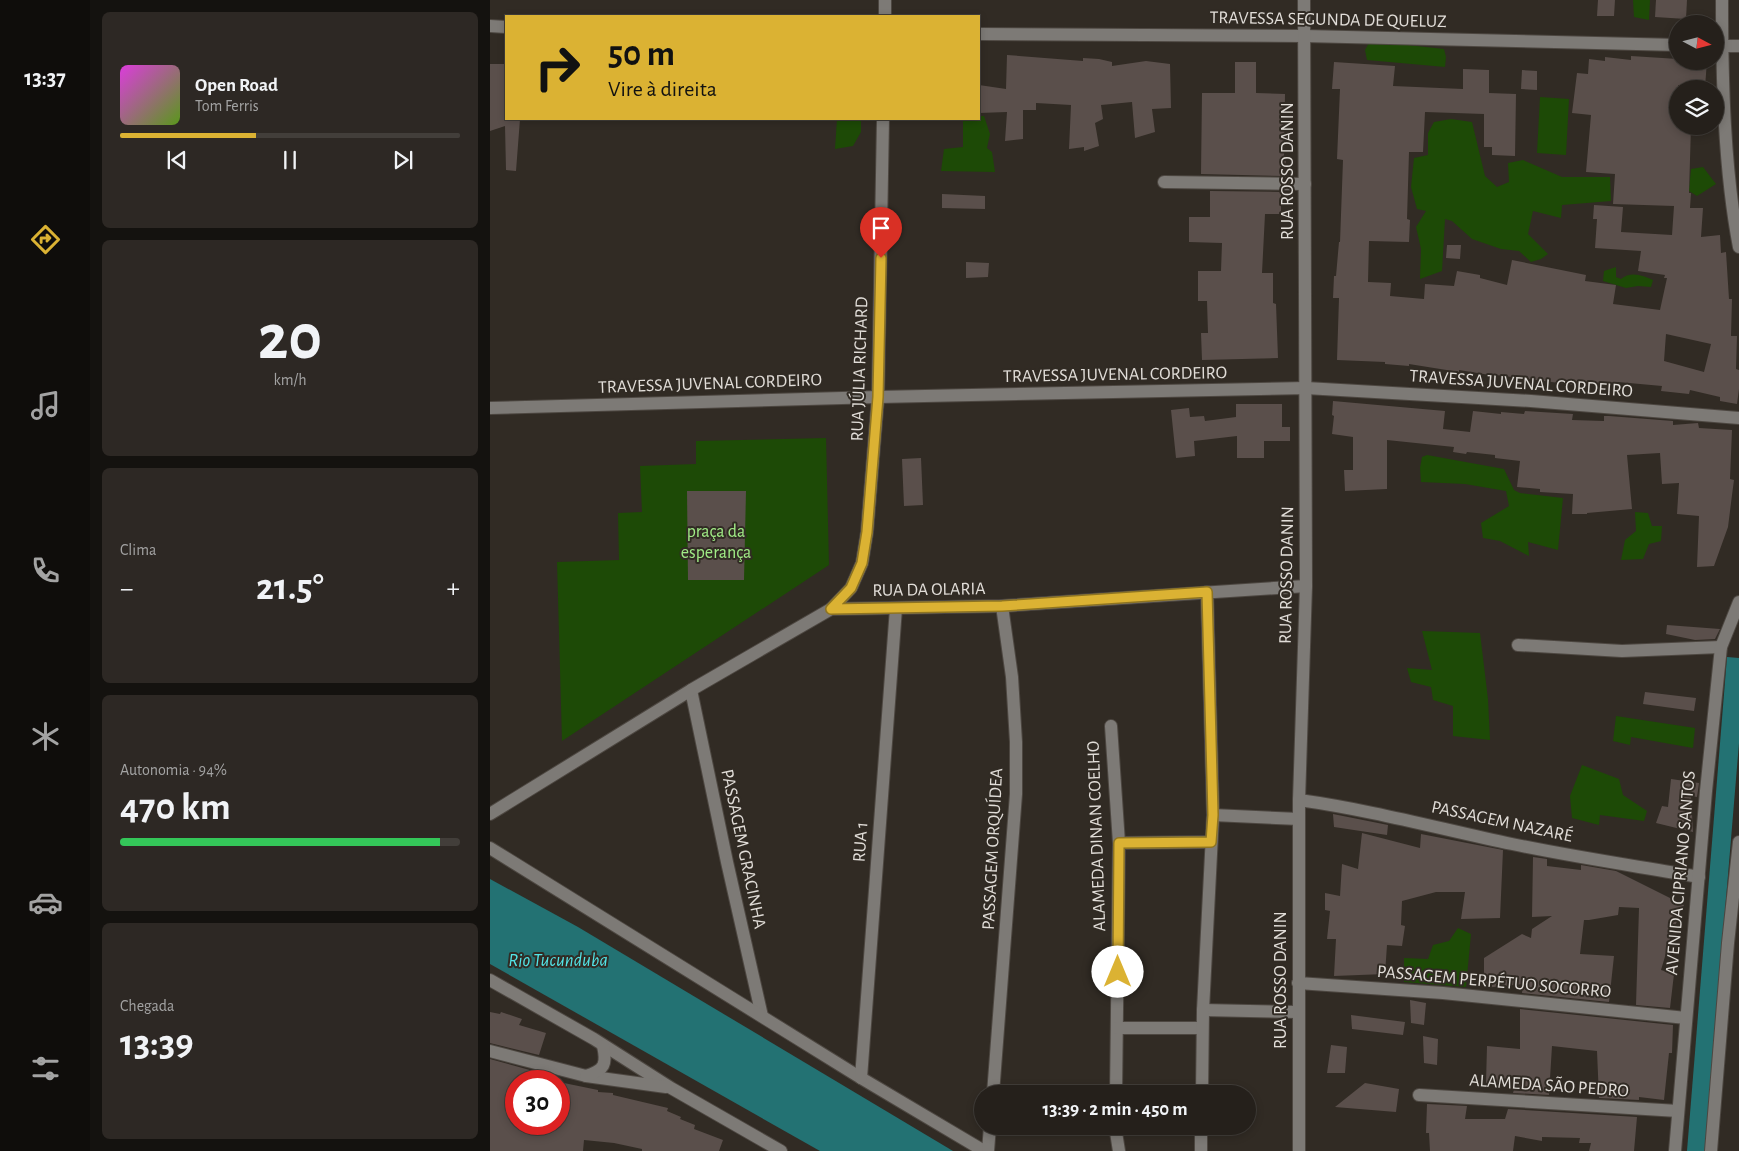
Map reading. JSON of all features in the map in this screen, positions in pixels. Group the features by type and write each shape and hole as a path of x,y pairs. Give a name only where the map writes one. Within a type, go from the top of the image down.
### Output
{"street":[{"path":"885,15 886,0"},
{"name":"RUA ROSSO DANIN","path":"1299,1151 1300,800 1306,586 1304,0"},
{"path":"1721,15 1722,0"},
{"path":"490,26 505,27"},
{"name":"TRAVESSA SEGUNDA DE QUELUZ","path":"980,34 1304,36 1669,45"},
{"path":"1724,46 1739,46"},
{"path":"1721,70 1728,162 1739,247"},
{"name":"RUA JÚLIA RICHARD","path":"831,609 851,588 862,563 867,532 878,397 883,120"},
{"path":"1164,182 1306,184"},
{"name":"TRAVESSA JUVENAL CORDEIRO","path":"490,408 1306,388 1531,400 1739,418"},
{"name":"RUA DA OLARIA","path":"490,814 691,690 831,609 1002,606 1306,586"},
{"path":"1202,1085 1202,1028 1213,815 1207,592"},
{"name":"AVENIDA CIPRIANO SANTOS","path":"1675,1151 1710,749 1721,647 1739,602"},
{"name":"PASSAGEM ORQUÍDEA","path":"994,1085 1016,794 1013,686 1002,606"},
{"name":"RUA 1","path":"861,1078 896,608"},
{"path":"1518,645 1622,651 1721,647"},
{"name":"PASSAGEM GRACINHA","path":"691,690 762,1016"},
{"name":"ALAMEDA DINAN COELHO","path":"1111,726 1119,843 1116,1085"},
{"name":"PASSAGEM NAZARÉ","path":"1300,800 1513,844 1699,877"},
{"path":"1213,815 1300,819"},
{"path":"1119,843 1211,842"},
{"path":"1711,1151 1734,946 1739,842"},
{"path":"490,848 861,1078 986,1151 989,1135"},
{"path":"490,980 594,1039 602,1046 671,1088 759,1146 781,1151"},
{"name":"PASSAGEM PERPÉTUO SOCORRO","path":"1298,983 1444,993 1686,1018"},
{"path":"1203,1010 1298,1012"},
{"path":"1117,1028 1202,1028"},
{"path":"586,1076 596,1073 602,1067 606,1059 602,1046"},
{"path":"490,1051 586,1076 671,1088"},
{"name":"ALAMEDA SÃO PEDRO","path":"1419,1095 1678,1111"},
{"path":"1117,1135 1119,1151"},
{"path":"1201,1135 1201,1151"}],"green space":[{"path":"1633,0 1650,0 1649,20 1634,17"},
{"path":"1370,41 1444,49 1446,57 1445,67 1367,60 1365,50"},
{"path":"1540,97 1569,99 1566,155 1537,153"},
{"path":"980,116 984,116 990,134 987,148 992,152 995,172 941,171 944,149 963,147 963,120 980,120"},
{"path":"1451,119 1472,122 1485,176 1497,187 1509,182 1508,163 1523,160 1562,177 1610,177 1611,201 1562,205 1561,218 1533,211 1528,234 1548,254 1541,259 1531,262 1519,251 1501,249 1472,239 1452,221 1445,219 1442,271 1420,279 1421,249 1416,227 1426,211 1417,209 1411,187 1414,158 1428,155 1428,133 1434,122"},
{"path":"837,120 861,120 861,132 853,146 835,149"},
{"path":"1703,167 1716,184 1697,196 1689,191 1691,169"},
{"path":"1616,267 1616,277 1621,279 1632,274 1641,275 1653,280 1651,287 1638,286 1626,288 1603,281 1604,271"},
{"name":"praça da esperança","path":"826,438 829,565 562,741 557,562 619,560 618,513 642,512 640,466 696,464 696,441"},
{"path":"1427,455 1504,469 1514,490 1520,493 1563,498 1558,550 1528,542 1529,556 1500,541 1483,538 1481,523 1509,506 1506,491 1465,484 1421,482 1420,468 1422,457"},
{"path":"1635,512 1648,513 1652,526 1662,526 1661,541 1649,544 1643,559 1621,560 1625,540 1636,531"},
{"path":"1422,631 1480,633 1488,699 1490,740 1453,736 1453,706 1433,700 1431,687 1411,682 1407,668 1432,670"},
{"path":"1616,716 1695,728 1693,748 1631,737 1630,745 1613,741"},
{"path":"1582,765 1619,779 1623,795 1647,811 1644,821 1600,815 1599,825 1572,818 1570,796"},
{"path":"1458,928 1471,934 1466,987 1404,982 1404,958 1428,959 1433,945 1449,941"}],"water":[{"path":"1727,657 1739,658 1739,743 1705,1151 1687,1151"},
{"name":"Rio Tucunduba","path":"490,879 578,927 953,1151 820,1151 490,964"}],"building":[{"path":"1598,0 1615,0 1614,16 1597,16"},
{"path":"1656,0 1687,0 1686,15 1669,15 1669,18 1655,17"},
{"path":"1007,55 1083,61 1083,58 1099,59 1112,62 1112,66 1146,61 1170,64 1171,108 1152,109 1155,132 1135,138 1132,102 1101,105 1103,119 1095,123 1099,146 1084,151 1084,147 1069,149 1071,105 1036,103 1036,110 1023,110 1023,139 1005,141 1007,112 980,113 980,85 1006,89"},
{"path":"1631,56 1669,58 1669,70 1706,70 1706,80 1669,80 1669,135 1691,135 1690,208 1703,208 1701,237 1720,235 1721,253 1726,252 1729,299 1732,299 1731,336 1737,336 1736,369 1739,370 1739,389 1737,404 1720,401 1720,397 1690,390 1689,394 1661,391 1662,386 1618,382 1618,387 1583,383 1583,386 1459,370 1459,372 1409,364 1409,366 1385,364 1385,362 1337,360 1339,298 1333,298 1334,276 1336,276 1340,242 1343,160 1337,159 1340,89 1332,89 1334,62 1395,66 1393,86 1463,89 1463,69 1489,70 1489,93 1516,94 1515,156 1492,155 1492,147 1484,147 1484,114 1425,112 1423,152 1409,152 1407,219 1410,220 1409,242 1369,241 1368,282 1391,283 1390,296 1424,299 1425,284 1454,286 1457,271 1480,275 1480,278 1507,285 1512,260 1586,275 1585,281 1616,285 1613,304 1660,310 1667,278 1664,278 1665,275 1638,271 1641,251 1595,248 1597,219 1593,219 1594,205 1623,207 1621,232 1672,235 1674,206 1613,204 1615,174 1586,172 1591,115 1572,113 1577,73 1588,74 1589,59 1605,61 1605,57 1631,60","holes":["1666,334 1711,344 1704,372 1664,361"]},
{"path":"1235,62 1256,62 1256,93 1285,94 1285,176 1201,174 1202,93 1235,93"},
{"path":"490,64 505,64 505,120 520,120 516,171 506,170 505,126 490,131"},
{"path":"1522,70 1537,71 1537,90 1521,89"},
{"path":"1210,191 1281,192 1281,214 1265,214 1262,273 1273,273 1273,303 1276,304 1278,358 1202,360 1201,333 1208,333 1207,301 1198,301 1198,271 1221,271 1222,243 1189,242 1189,217 1210,217"},
{"path":"942,194 985,196 985,209 942,208"},
{"path":"1447,245 1461,245 1460,259 1446,258"},
{"path":"966,262 989,263 988,277 966,278"},
{"path":"1333,401 1445,411 1443,429 1470,432 1473,411 1501,414 1501,412 1524,414 1525,411 1573,414 1572,420 1604,421 1604,416 1609,416 1673,421 1673,425 1698,423 1699,428 1732,430 1730,479 1734,480 1728,527 1714,566 1697,567 1699,516 1677,514 1679,483 1662,484 1660,453 1627,455 1632,509 1572,514 1573,494 1540,492 1540,489 1517,487 1520,461 1495,458 1495,455 1453,452 1454,447 1387,440 1387,489 1345,491 1344,470 1353,470 1353,437 1332,434"},
{"path":"1236,404 1282,404 1282,427 1290,427 1290,441 1264,441 1264,458 1237,458 1237,436 1194,441 1195,456 1176,458 1171,410 1189,408 1190,417 1204,416 1205,421 1236,417"},
{"path":"921,458 923,505 904,506 902,459"},
{"path":"687,491 746,491 744,580 688,580"},
{"path":"1667,625 1720,629 1715,639 1695,640 1666,634"},
{"path":"1645,692 1696,698 1694,711 1643,704"},
{"path":"1671,779 1699,783 1697,797 1691,796 1693,832 1656,823 1662,806 1668,807"},
{"path":"1333,814 1388,825 1387,835 1334,827"},
{"path":"1362,833 1420,848 1421,834 1503,850 1500,918 1461,919 1465,892 1436,892 1402,901 1401,925 1405,926 1402,946 1387,945 1385,974 1334,976 1336,939 1327,939 1330,911 1325,910 1325,893 1340,896 1342,864 1358,869"},
{"path":"1533,857 1547,859 1547,866 1581,870 1581,865 1616,871 1684,905 1672,933 1661,970 1674,974 1670,1008 1636,1005 1639,908 1619,907 1618,915 1584,920 1580,954 1614,956 1609,1002 1522,993 1523,984 1484,988 1484,958 1522,934 1531,938 1532,929 1552,916 1532,917"},
{"path":"1410,1000 1426,1003 1424,1025 1411,1023"},
{"path":"1520,1009 1673,1025 1672,1053 1669,1053 1664,1100 1639,1097 1639,1100 1599,1098 1597,1051 1552,1046 1549,1095 1513,1093 1515,1086 1486,1083 1487,1046 1520,1049"},
{"path":"490,1012 500,1014 501,1012 522,1019 519,1025 546,1033 539,1055 490,1043"},
{"path":"1351,1015 1405,1022 1403,1035 1352,1029"},
{"path":"1423,1036 1438,1039 1437,1065 1424,1063"},
{"path":"1331,1045 1347,1047 1345,1073 1327,1073"},
{"path":"490,1059 530,1070 505,1070 505,1135 570,1135 570,1084 598,1090 598,1092 613,1093 613,1095 668,1108 667,1111 695,1125 694,1129 723,1140 719,1151 642,1151 642,1149 614,1143 584,1140 583,1151 490,1151"},
{"path":"1365,1083 1399,1089 1396,1112 1335,1107"},
{"path":"1427,1104 1467,1106 1465,1119 1505,1119 1508,1109 1637,1117 1634,1151 1589,1151 1591,1143 1579,1143 1580,1138 1542,1137 1542,1141 1515,1136 1513,1151 1430,1151 1429,1133 1426,1133"}],"route":[{"path":"881,258 878,397 867,532 862,563 851,588 831,609 1002,606 1207,592 1213,815 1211,842 1119,843 1118,972"}]}
